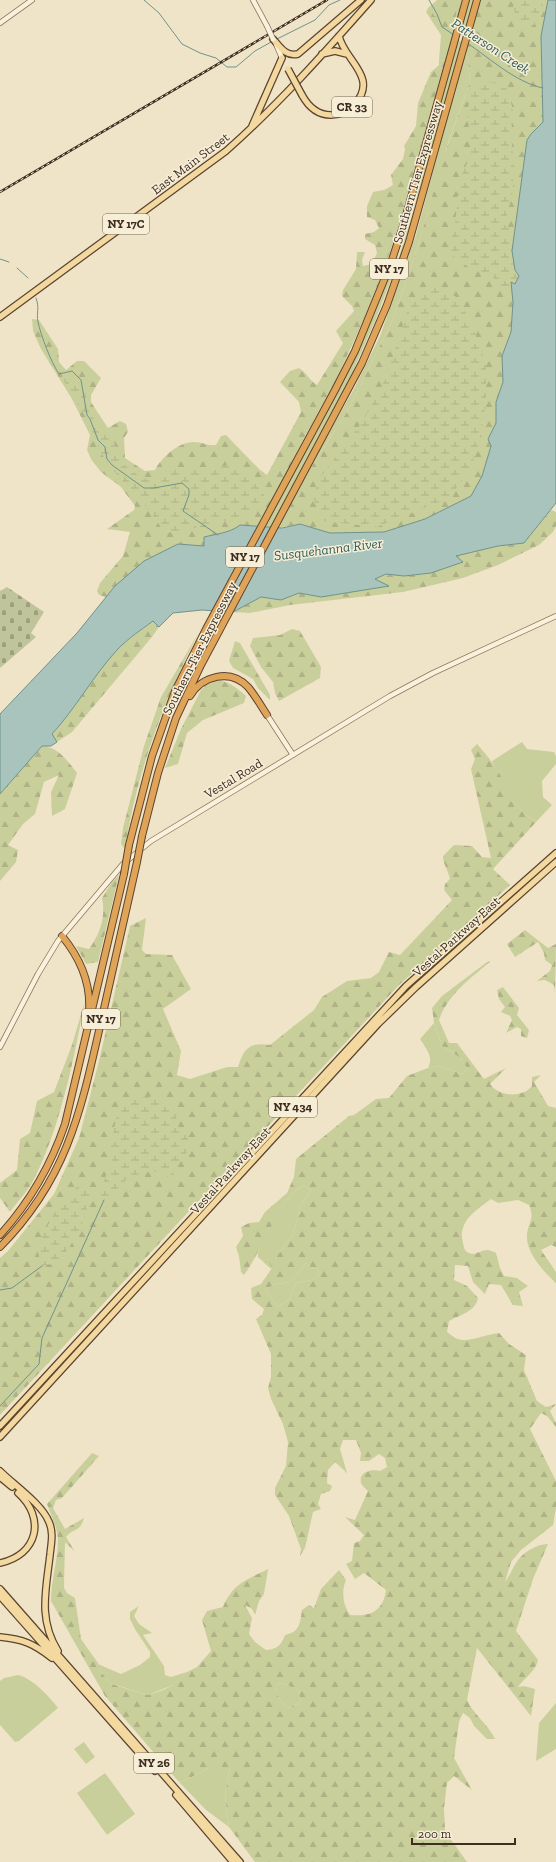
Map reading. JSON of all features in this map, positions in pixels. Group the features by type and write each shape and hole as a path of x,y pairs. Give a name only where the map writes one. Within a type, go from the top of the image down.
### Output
{"highway":[{"name":"Southern Tier Expressway","path":"0,1234 38,1185 59,1141 68,1114 124,874 129,845 152,756 162,725 175,691 206,629 352,357 377,301 403,226 466,0"},
{"name":"Southern Tier Expressway","path":"0,1247 41,1198 62,1160 72,1134 95,1046 142,836 158,773 176,718 221,627 362,363 393,291 411,235 476,0"},
{"path":"176,718 198,685 208,678 221,676 234,678 248,687 267,715"},
{"path":"62,936 76,956 86,981 90,1002 87,1032"}],"main road":[{"path":"273,38 280,49 287,54 298,54 361,0"},
{"name":"East Main Street","path":"0,317 226,151 250,129 322,54 371,0"},
{"name":"CR 33","path":"282,58 302,95 313,109 325,114 339,114 351,109 359,99 363,84 358,69 341,46 338,36"},
{"path":"322,54 335,51 347,54"},
{"path":"250,129 282,58"},
{"name":"Vestal Parkway East","path":"0,1426 406,986 556,853"},
{"name":"Vestal Parkway East","path":"0,1437 378,1024 416,987 556,862"},
{"path":"0,1471 40,1508 49,1522 52,1537 45,1619 51,1639 66,1667"},
{"path":"0,1477 27,1503 33,1514 35,1524 32,1539 24,1551 18,1557 0,1563"},
{"name":"NY 26","path":"0,1589 233,1862"},
{"name":"NY 26","path":"0,1596 66,1667 240,1862"},
{"path":"0,1637 17,1638 36,1646 66,1667"}],"street":[{"path":"0,23 32,0"},
{"path":"253,0 273,38"},
{"path":"280,49 282,58"},
{"name":"Vestal Road","path":"0,1047 38,974 62,936 134,853 151,841 412,684 556,616"},
{"path":"267,715 293,755"}],"green space":[{"path":"437,0 462,0 446,61 439,60 441,35 426,12 428,8"},
{"path":"439,0 455,0 457,9 450,35 446,41 443,33 429,12 431,9 434,16 440,18 436,3"},
{"path":"469,0 474,0 464,36 460,33"},
{"path":"481,0 548,0 541,36 543,122 531,134 527,141 512,251 515,284 511,282 513,302 511,332 502,356 503,382 496,402 496,423 488,439 491,446 482,476 471,496 425,519 384,532 330,533 300,524 276,528 300,484 347,412 393,319 418,246 443,158 470,82 468,60 465,52"},
{"path":"515,0 544,0 539,18 530,29 519,25 513,7"},
{"path":"458,40 462,42 412,225 394,273 414,208 424,162"},
{"path":"465,52 468,60 470,82 448,143 418,246 393,319 347,412 300,484 355,387 380,336 416,235"},
{"path":"439,60 446,61 395,238 382,274 364,319 336,380 305,436 259,527 240,525 228,532 204,537 204,546 178,544 115,586 106,597 99,595 97,591 100,583 123,556 130,532 107,529 134,510 135,506 121,487 101,472 91,459 87,450 90,435 72,399 41,349 33,331 32,319 39,320 58,349 59,362 66,370 77,361 84,361 101,378 91,395 91,402 108,428 120,421 126,424 128,432 124,438 125,458 145,471 155,470 166,455 176,447 194,442 216,445 221,436 226,435 259,469 267,475 301,412 299,402 280,382 290,371 299,368 317,385 343,343 336,331 354,311 352,306 342,296 343,290 356,269 357,252 365,252 362,260 363,266 372,264 377,253 375,245 365,239 365,234 374,232 379,228 375,220 367,217 367,206 373,192 384,190 393,185 391,175 403,159 405,149 404,146 416,126 418,103 431,72 439,65"},
{"path":"479,82 495,82 508,90 513,111 511,137 514,160 513,191 506,219 513,242 512,251 519,276 515,284 511,282 513,302 492,276 470,268 453,256 450,243 455,226 459,180 471,155 468,118 469,92"},
{"path":"390,278 391,280 375,321 340,401 271,528 262,527 345,374 388,279"},
{"path":"422,287 439,287 458,298 473,328 486,364 486,404 477,452 468,473 449,498 377,527 321,521 313,496 319,479 363,421 386,378 407,312"},
{"path":"59,368 79,384 85,391 87,406 93,417 115,444 123,464 142,478 150,480 176,469 204,470 228,465 260,484 264,495 262,504 245,516 201,526 181,533 163,530 149,510 110,467 100,451 86,417 65,383"},
{"path":"551,510 556,512 556,526 553,532 539,545 498,565 463,578 403,592 290,605 250,613 233,612 261,597 281,600 299,593 321,597 388,586 374,579 386,574 404,576 431,573 462,562 456,556 498,546 524,543"},
{"path":"7,587 44,612 31,633 36,637 0,668 0,591"},
{"path":"153,621 159,627 152,637 72,732 57,742 52,734 69,714 100,670 121,646"},
{"path":"292,629 300,631 321,667 320,678 279,701 275,693 273,682 261,667 250,646 253,638 280,635"},
{"path":"199,632 174,684 153,738 136,793 125,849 121,844 123,828 144,746 161,697"},
{"path":"235,641 240,643 270,695 270,700 258,688 253,679 233,668 229,661"},
{"path":"217,680 230,684 243,693 246,696 244,703 203,720 187,733 178,764 165,768 181,729 201,690 206,685"},
{"path":"522,742 527,749 554,752 556,756 556,764 542,781 543,797 552,805 537,821 530,818 517,805 505,787 492,761"},
{"path":"477,744 496,768 516,804 529,817 537,821 493,869 510,885 399,985 0,1415 0,1258 8,1251 54,1194 79,1138 99,1061 130,926 146,918 142,950 146,954 172,955 191,989 163,1009 181,1051 177,1075 190,1079 227,1067 238,1067 245,1051 248,1048 257,1044 270,1045 314,1010 322,997 347,981 371,978 379,972 389,952 400,955 452,900 444,890 445,884 450,879 443,856 454,845 472,846 482,857 491,858 471,769 475,759 471,750"},
{"path":"42,746 53,749 62,755 77,773 65,809 52,816 51,792 59,775 44,782 35,814 23,824 8,845 18,850 16,862 0,881 0,794"},
{"path":"119,875 98,962 86,964 76,946 89,949 93,943 103,919 102,898 112,882"},
{"path":"478,926 479,927 391,1007 203,1212 379,1016 418,978"},
{"path":"525,930 548,948 556,944 555,993 554,985 545,980 537,981 550,971 552,965 545,960 544,953 538,942 515,957 507,944"},
{"path":"491,961 454,994 439,1020 449,1043 457,1043 484,1079 506,1068 490,1084 493,1087 506,1094 520,1094 532,1086 532,1077 541,1075 534,1082 548,1106 556,1108 556,1247 551,1245 541,1250 556,1272 556,1283 538,1263 530,1251 527,1234 532,1215 529,1205 518,1200 498,1203 491,1199 474,1212 466,1222 462,1235 464,1247 466,1251 471,1254 487,1250 496,1253 504,1276 517,1278 528,1286 519,1292 523,1306 513,1305 501,1285 489,1284 485,1294 473,1282 468,1266 455,1265 454,1280 467,1286 478,1298 477,1302 471,1309 449,1321 447,1332 455,1338 462,1340 499,1333 509,1344 526,1355 524,1370 537,1401 546,1407 556,1404 550,1411 556,1423 556,1427 547,1416 541,1413 530,1429 556,1481 556,1508 553,1525 521,1550 511,1562 505,1582 522,1556 534,1547 548,1544 533,1579 516,1631 538,1660 535,1668 518,1687 524,1686 535,1689 531,1716 477,1648 467,1700 495,1739 487,1739 474,1726 470,1718 463,1713 459,1722 454,1758 472,1790 454,1776 447,1783 444,1808 445,1831 467,1862 255,1862 229,1827 225,1795 230,1767 211,1767 179,1782 105,1696 51,1601 58,1539 47,1504 92,1453 99,1456 62,1498 56,1500 53,1508 65,1529 84,1518 81,1526 66,1537 75,1552 65,1542 64,1588 67,1593 75,1598 81,1639 98,1663 101,1672 110,1683 118,1686 148,1695 173,1685 187,1672 197,1667 211,1651 202,1620 207,1611 223,1607 231,1592 236,1587 268,1569 264,1594 259,1601 255,1615 252,1609 245,1605 252,1618 249,1634 255,1642 266,1650 273,1649 278,1646 282,1642 285,1635 294,1632 300,1623 302,1610 309,1605 314,1608 321,1589 339,1570 346,1580 344,1585 344,1598 350,1615 370,1614 379,1608 386,1590 364,1573 355,1579 346,1564 352,1561 354,1543 360,1541 364,1535 345,1517 355,1520 368,1491 361,1483 362,1476 364,1473 374,1470 380,1471 387,1467 385,1458 379,1454 369,1461 360,1461 361,1453 356,1440 343,1440 340,1449 347,1473 335,1462 328,1470 327,1483 332,1486 330,1491 321,1494 318,1504 321,1509 313,1512 305,1548 300,1556 301,1549 289,1516 275,1495 275,1488 286,1466 288,1442 283,1424 271,1399 268,1388 271,1377 271,1354 256,1319 262,1315 264,1309 252,1299 251,1288 261,1284 272,1268 268,1259 275,1259 293,1234 300,1206 311,1191 304,1185 290,1197 277,1216 244,1275 241,1272 236,1247 243,1236 241,1227 249,1223 259,1222 265,1212 287,1193 294,1177 296,1159 349,1116 354,1115 376,1099 389,1098 407,1076 428,1068 439,1066 463,1074 467,1068 459,1057 442,1046 434,1023 432,1008 442,996 487,962","holes":["306,1263 310,1267 318,1269 319,1276 311,1280 296,1283 290,1299 278,1307 265,1290 275,1284 291,1282","283,1683 298,1690 301,1702 289,1708 283,1703 279,1698 276,1688 276,1684"]},
{"path":"503,987 519,1008 517,1015 529,1030 527,1038 521,1036 521,1029 517,1027 506,1033 512,1020 510,1016 501,1012 505,1007 499,999 497,990"},
{"path":"85,1001 66,1091 52,1136 33,1182 10,1212 0,1198 0,1183 17,1170 20,1139 30,1133 37,1101 54,1092 72,1045"},
{"path":"434,1023 442,1046 459,1057 467,1068 463,1074 439,1066 428,1068 430,1064 430,1056 420,1039"},
{"path":"156,1096 174,1107 179,1129 188,1137 187,1152 175,1165 173,1180 160,1172 151,1171 129,1177 114,1192 109,1204 97,1200 115,1151 110,1148 120,1100"},
{"path":"304,1185 311,1191 300,1206 293,1234 275,1259 271,1269 258,1257 258,1253 277,1215 290,1196"},
{"path":"77,1186 90,1187 84,1219 76,1236 58,1263 42,1266 37,1249 43,1235 54,1213 65,1204"},
{"path":"306,1263 310,1267 318,1269 319,1276 311,1280 296,1283 290,1299 278,1307 265,1290 275,1284 291,1282"},
{"path":"139,1606 134,1616 139,1624 152,1633 143,1635 164,1666 165,1675 171,1677 187,1672 173,1685 148,1695 110,1683 101,1672 98,1664 121,1674 140,1665 150,1657 150,1652 130,1619 130,1612"},
{"path":"18,1675 35,1684 58,1708 19,1741 15,1742 0,1725 0,1681 4,1678"},
{"path":"283,1683 298,1690 301,1702 289,1708 283,1703 279,1698 276,1684"},
{"path":"556,1703 556,1749 536,1761 539,1723"},
{"path":"84,1742 95,1757 86,1764 74,1749"},
{"path":"211,1767 230,1767 225,1795 229,1827 206,1810 179,1782"},
{"path":"105,1773 135,1814 107,1835 77,1793"}],"water":[{"name":"Susquehanna River","path":"548,0 556,0 556,503 524,543 498,546 456,556 463,562 431,573 404,576 386,574 375,579 389,586 321,597 299,593 281,600 261,597 233,612 202,610 173,613 159,627 153,621 125,642 108,660 69,714 52,734 57,742 51,746 42,746 0,794 0,714 77,633 115,586 144,561 178,544 204,546 204,537 227,532 240,525 282,528 300,524 330,533 384,532 425,519 471,496 482,476 491,446 488,439 496,423 496,402 503,382 502,356 511,332 513,302 511,282 515,284 519,276 515,270 512,251 527,140 543,122 541,36"}],"waterway":[{"name":"Patterson Creek","path":"144,0 159,13 182,44 200,53 216,58 227,67 236,67 255,51 273,41"},
{"name":"Patterson Creek","path":"277,39 315,20 329,5 340,0"},
{"name":"Patterson Creek","path":"429,0 442,27 454,35"},
{"name":"Patterson Creek","path":"467,43 523,81 543,88"},
{"path":"0,259 9,262"},
{"path":"17,268 28,278"},
{"path":"36,298 38,305 38,322 50,356 59,374 72,371 81,380 87,415 98,440 105,447 107,459 112,465 144,488 154,488 182,483 189,489 189,495 183,511 218,535"},
{"path":"0,1406 39,1364 42,1338 104,1200"},
{"path":"0,1290 12,1288 42,1266"}],"railway":[{"path":"0,192 327,0"}]}
